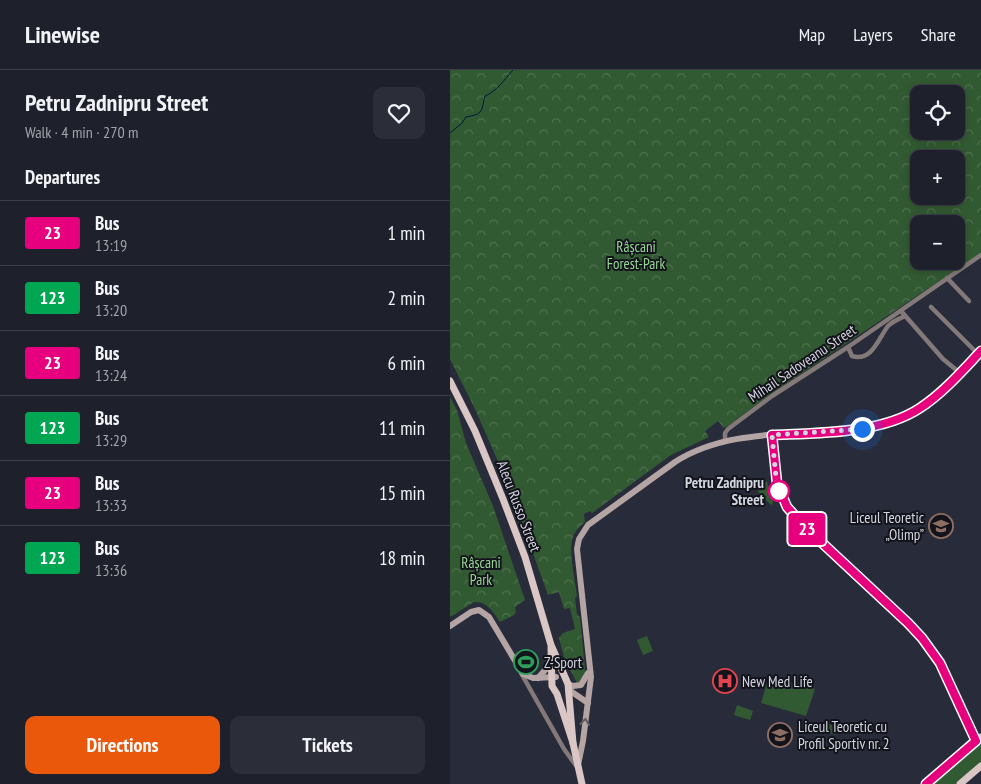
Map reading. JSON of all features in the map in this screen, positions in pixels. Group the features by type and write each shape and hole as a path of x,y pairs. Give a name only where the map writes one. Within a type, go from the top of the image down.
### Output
{"main road":[{"path":"579,768 590,670 577,549 581,534 588,525 675,462 698,449 725,441 772,435 862,429 887,424 908,415 922,407 980,352"},
{"name":"Alecu Russo Street","path":"450,381 475,431 506,506 531,576 551,648 568,685 573,743"},
{"path":"772,435 777,483 787,507 805,527 922,638 940,663 978,739 926,784"},
{"path":"450,626 471,612 476,610 483,612 489,617 520,671 530,678 538,678 554,683 563,692 568,685"},
{"path":"538,678 547,668 551,648"},
{"name":"Alecu Russo Street","path":"551,648 554,683 573,743 582,784"},
{"path":"581,685 590,670"},
{"path":"554,683 564,677 568,685 587,698"},
{"path":"568,685 587,686 587,698"},
{"path":"960,784 981,766"}],"street":[{"name":"Mihail Sadoveanu Street","path":"725,441 725,433 728,429 778,392 848,347 981,255"},
{"path":"947,278 969,301"},
{"path":"932,307 980,352"},
{"path":"901,311 943,359 960,373"},
{"path":"848,347 852,356 858,358 865,356 881,340 888,327 894,321 905,316"},
{"path":"520,671 564,749 579,768"}],"green space":[{"name":"Râșcani Forest-Park","path":"450,70 981,70 981,253 965,264 965,215 910,215 910,270 956,270 768,396 728,426 724,428 718,421 705,431 709,437 671,455 592,513 590,511 584,514 585,522 574,535 571,550 577,596 575,598 577,615 580,617 585,669 581,681 577,683 564,657 559,638 563,633 575,629 570,608 564,609 559,592 548,595 508,484 475,409 450,359"},
{"name":"Râșcani Park","path":"450,397 457,410 466,443 493,506 525,600 515,607 516,612 514,615 500,622 490,608 479,602 474,602 450,617"},
{"path":"767,481 773,503 771,505 758,492 759,488"},
{"path":"647,636 653,651 643,655 637,640"},
{"path":"769,676 815,689 806,716 761,703"},
{"path":"737,705 753,711 750,720 734,715"},
{"path":"824,723 839,727 836,735 822,731"},
{"path":"981,741 981,762 955,784 931,784"}],"waterway":[{"path":"450,133 466,117 479,113 485,96 497,88 513,70"}],"bus line":[{"name":"23","path":"926,784 976,741 940,663 928,645 908,623 805,527 787,507 778,489 772,435 862,429 887,424 903,418 929,402 981,351"}],"place":[{"name":"Petru Zadnipru Street","path":"779,491"},
{"name":"Liceul Teoretic „Olimp”","path":"941,526"},
{"name":"Z-Sport","path":"526,662"},
{"name":"New Med Life","path":"725,681"},
{"name":"Liceul Teoretic cu Profil Sportiv nr. 2","path":"780,735"}],"route":[{"path":"779,491 772,435 862,429"}]}
